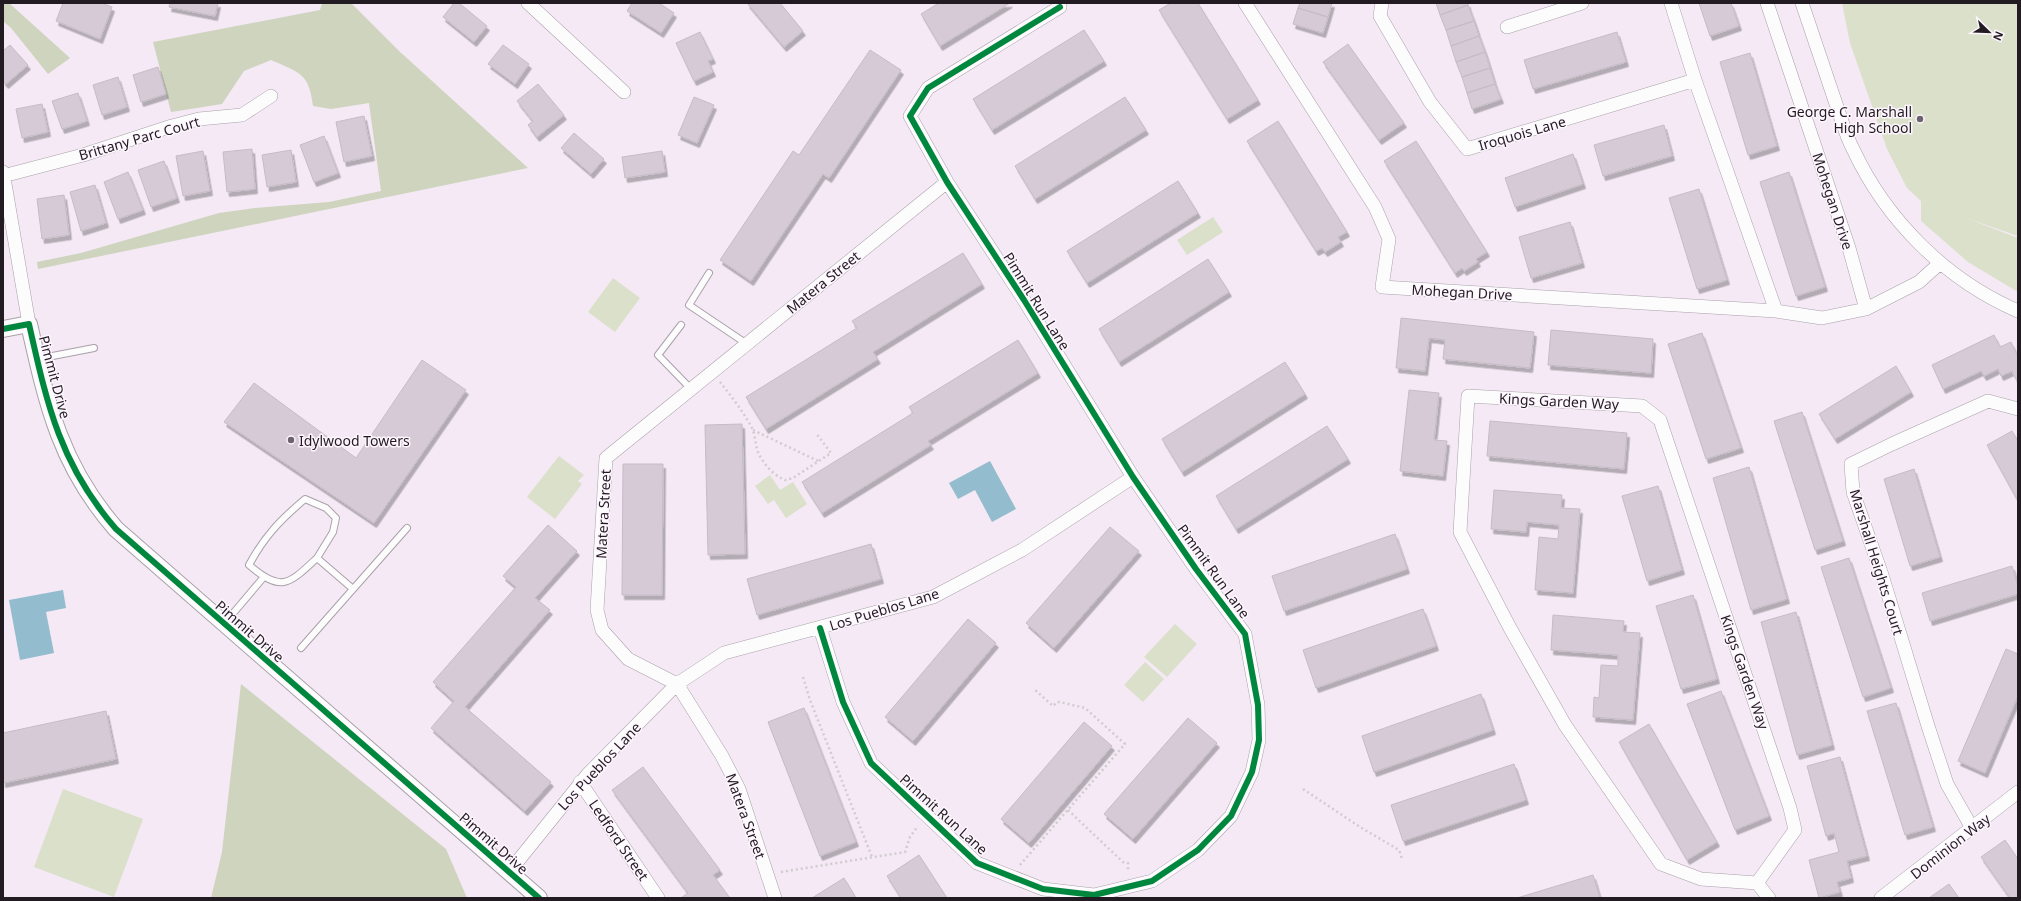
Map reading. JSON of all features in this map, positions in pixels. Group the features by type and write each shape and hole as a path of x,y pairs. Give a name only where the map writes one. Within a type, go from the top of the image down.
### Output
{"street":[{"path":"528,3 624,92"},
{"name":"Mohegan Drive","path":"1245,3 1375,207 1389,239 1382,287 1776,311 1822,318 1866,309 1919,282 1940,263"},
{"name":"Iroquois Lane","path":"1382,3 1380,16 1388,30 1430,102 1467,149 1695,80"},
{"path":"1507,27 1582,3"},
{"path":"1672,3 1695,80 1776,311"},
{"name":"Mohegan Drive","path":"1767,3 1849,248 1866,309"},
{"path":"1802,3 1852,148 1868,180 1910,235 1940,263 1979,291 2018,311"},
{"name":"Pimmit Run Lane","path":"820,628 842,702 871,763 978,863 1043,889 1101,896 1152,881 1198,850 1231,816 1252,772 1259,740 1258,705 1245,634 1196,569 1132,477 1024,300 947,182 910,116 928,88 1060,7"},
{"name":"Brittany Parc Court","path":"3,175 84,155 172,126 199,120 242,115 271,96"},
{"path":"3,175 29,324 3,329"},
{"name":"Matera Street","path":"775,898 739,789 722,756 676,684 628,659 602,630 597,610 606,458 947,182"},
{"name":"Pimmit Drive","path":"29,324 48,404 62,446 81,482 98,507 129,542 539,898"},
{"name":"Kings Garden Way","path":"1468,396 1642,406 1660,420 1790,808 1795,830 1757,883 1701,879 1661,864 1565,725 1510,628 1460,532 1468,396"},
{"name":"Marshall Heights Court","path":"1972,828 1947,784 1882,575 1853,492 1851,464 1988,401 2018,409"},
{"name":"Los Pueblos Lane","path":"509,872 580,782 676,684 724,653 932,597 1022,550 1132,477"},
{"name":"Ledford Street","path":"580,782 658,898"},
{"name":"Dominion Way","path":"1882,898 1972,828 2017,796"},
{"path":"1757,883 1769,898"}],"lane":[{"path":"709,273 690,305 747,344"},
{"path":"681,325 658,355 691,389"},
{"path":"37,359 94,348"},
{"path":"305,500 326,508 336,518 333,532 317,558 294,580 276,584 263,578 249,566 262,542 285,516 305,500"},
{"path":"301,648 407,528"},
{"path":"317,558 353,590"},
{"path":"224,624 263,578"}],"path":[{"path":"712,372 730,394 753,430 762,460 780,478 785,480 793,478 831,453 816,433"},
{"path":"753,430 819,461"},
{"path":"803,677 810,700 872,857"},
{"path":"1014,877 1016,870 1125,744 1084,708 1060,702 1056,702 1053,706 1034,689"},
{"path":"1304,789 1360,827 1399,850 1402,859"},
{"path":"1068,810 1123,862 1128,863 1128,887"},
{"path":"767,874 906,852 910,837 926,815"}],"green space":[{"path":"3,3 9,3 70,58 48,74 11,28 3,21"},
{"path":"322,3 351,3 399,51 528,168 38,269 37,262 81,253 219,213 255,208 329,202 381,191 369,103 331,109 313,106 306,80 289,68 271,60 244,71 222,104 171,112 153,42 320,10"},
{"name":"George C. Marshall High School","path":"1842,3 2018,3 2018,236 1966,218 2018,238 2018,292 1968,262 1921,221 1921,201 1907,188 1887,149 1850,43"},
{"path":"1213,217 1223,232 1187,255 1177,240"},
{"path":"613,278 640,298 615,332 588,312"},
{"path":"559,456 584,475 578,481 582,484 555,519 527,497"},
{"path":"770,475 780,490 793,482 807,504 786,518 774,500 768,504 755,486"},
{"path":"1175,624 1197,644 1167,677 1144,657"},
{"path":"1145,662 1164,679 1143,702 1124,685"},
{"path":"241,684 446,849 467,898 211,898 222,852"},
{"path":"63,789 143,819 114,897 34,867"}],"water":[{"path":"990,461 1016,509 992,522 975,490 958,499 949,483"},
{"path":"63,590 66,608 46,612 54,653 20,660 9,600"}],"building":[{"path":"63,3 102,3 112,7 100,39 56,21"},
{"path":"170,3 218,3 215,16 169,7"},
{"path":"454,3 459,3 487,26 474,42 443,17"},
{"path":"632,3 659,3 674,13 661,33 627,11"},
{"path":"747,3 780,3 803,31 784,47"},
{"path":"939,3 1010,3 940,46 921,14"},
{"path":"1171,3 1198,3 1258,100 1227,119 1159,10"},
{"path":"1300,3 1332,3 1328,17 1298,8"},
{"path":"1436,3 1468,3 1468,5 1440,15"},
{"path":"1699,3 1731,3 1739,26 1710,36"},
{"path":"1468,5 1474,21 1446,30 1440,15"},
{"path":"1298,8 1328,17 1323,33 1293,24"},
{"path":"1474,21 1479,36 1451,46 1446,30"},
{"path":"1084,30 1104,61 992,130 973,99"},
{"path":"700,32 713,59 708,61 713,72 694,81 676,43"},
{"path":"1617,32 1626,62 1533,89 1524,60"},
{"path":"1479,36 1485,52 1456,62 1451,46"},
{"path":"1348,44 1404,123 1379,140 1323,62"},
{"path":"10,45 28,65 6,84 3,81 3,51"},
{"path":"503,45 529,64 515,84 488,64"},
{"path":"870,50 901,70 829,178 823,174 751,281 720,260 793,151 799,155"},
{"path":"1485,52 1490,68 1462,77 1456,62"},
{"path":"1750,53 1777,146 1748,155 1720,62"},
{"path":"158,67 166,94 141,102 133,75"},
{"path":"1490,68 1495,84 1467,93 1462,77"},
{"path":"118,77 127,107 102,115 93,85"},
{"path":"538,84 564,115 537,137 528,125 533,121 517,101"},
{"path":"1495,84 1501,99 1472,109 1467,93"},
{"path":"78,93 87,121 62,129 52,101"},
{"path":"694,97 714,105 697,143 678,135"},
{"path":"1125,97 1146,130 1035,199 1015,166"},
{"path":"42,104 48,132 22,138 16,109"},
{"path":"364,116 372,156 344,162 336,122"},
{"path":"1278,121 1347,232 1338,237 1341,242 1325,252 1322,248 1316,251 1247,141"},
{"path":"1664,125 1672,156 1603,176 1594,145"},
{"path":"574,133 604,159 591,174 561,148"},
{"path":"324,136 338,173 314,182 300,145"},
{"path":"1416,141 1487,252 1476,259 1478,262 1464,271 1462,268 1455,273 1384,161"},
{"path":"252,149 255,189 227,192 223,152"},
{"path":"291,150 296,182 267,187 262,155"},
{"path":"203,151 210,191 183,196 176,156"},
{"path":"662,151 665,172 625,178 622,157"},
{"path":"1573,154 1583,184 1515,207 1505,178"},
{"path":"164,161 177,198 151,207 138,170"},
{"path":"128,172 143,210 118,219 104,182"},
{"path":"1789,172 1825,287 1796,296 1760,182"},
{"path":"1178,181 1198,213 1087,283 1067,251"},
{"path":"95,185 106,223 81,231 70,192"},
{"path":"1699,189 1727,280 1697,289 1669,198"},
{"path":"64,195 69,235 42,239 37,199"},
{"path":"1570,222 1582,263 1531,278 1519,237"},
{"path":"963,253 982,284 873,352 878,359 766,429 746,397 857,328 852,321"},
{"path":"1208,259 1229,292 1119,362 1099,329"},
{"path":"1401,318 1534,332 1530,368 1443,359 1445,340 1429,338 1425,371 1396,368"},
{"path":"1551,330 1653,339 1651,373 1548,365"},
{"path":"1702,333 1741,448 1706,459 1668,344"},
{"path":"1994,335 2000,347 2011,342 2018,357 2018,378 2016,379 2012,371 2001,376 1998,369 1984,376 1981,371 1943,389 1932,365"},
{"path":"1018,340 1038,373 928,441 931,445 822,513 802,482 913,413 909,407"},
{"name":"Idylwood Towers","path":"422,360 466,390 374,523 224,422 254,383 356,458"},
{"path":"1285,362 1305,394 1182,472 1162,439"},
{"path":"1896,366 1911,392 1835,439 1819,414"},
{"path":"1409,390 1439,393 1434,440 1447,441 1443,476 1400,471"},
{"path":"1802,412 1843,541 1815,550 1774,421"},
{"path":"1490,421 1627,433 1624,469 1487,456"},
{"path":"742,424 745,554 708,555 705,425"},
{"path":"1327,426 1348,459 1236,529 1216,496"},
{"path":"2012,431 2018,441 2018,501 1987,445"},
{"path":"623,464 663,464 662,595 622,595"},
{"path":"1749,467 1787,599 1751,610 1713,478"},
{"path":"1914,469 1940,557 1910,566 1884,479"},
{"path":"1658,486 1682,570 1647,581 1622,496"},
{"path":"1494,490 1562,495 1561,508 1580,509 1573,593 1535,590 1539,537 1558,539 1559,525 1527,522 1526,532 1491,529"},
{"path":"548,525 577,551 535,598 550,610 465,707 551,782 525,811 431,728 454,701 433,682 516,587 503,576"},
{"path":"1110,527 1139,551 1054,648 1026,623"},
{"path":"1395,534 1407,569 1284,611 1272,576"},
{"path":"871,544 881,579 757,615 747,579"},
{"path":"1849,558 1891,688 1863,697 1821,567"},
{"path":"2012,566 2018,586 2018,594 1930,621 1922,593"},
{"path":"1693,595 1717,679 1681,689 1656,606"},
{"path":"1423,609 1436,646 1316,688 1303,650"},
{"path":"1796,612 1832,745 1797,755 1761,622"},
{"path":"1553,615 1624,621 1623,632 1640,633 1633,720 1593,717 1594,697 1599,698 1601,665 1618,666 1618,655 1551,650"},
{"path":"968,619 996,643 913,741 885,717"},
{"path":"2006,649 2018,654 2018,696 1985,773 1958,761"},
{"path":"1721,691 1769,816 1735,830 1687,704"},
{"path":"1481,694 1493,730 1374,772 1362,736"},
{"path":"1896,703 1933,827 1905,835 1867,711"},
{"path":"804,708 856,842 820,856 768,722"},
{"path":"106,711 116,759 3,783 3,733"},
{"path":"1188,718 1217,743 1133,839 1104,814"},
{"path":"1084,722 1112,746 1029,843 1001,819"},
{"path":"1649,724 1717,842 1687,860 1619,742"},
{"path":"1840,757 1867,856 1847,861 1851,878 1837,882 1840,892 1819,898 1809,860 1839,852 1834,833 1826,836 1807,766"},
{"path":"1514,764 1526,800 1403,841 1391,805"},
{"path":"643,767 720,870 713,875 730,898 681,898 688,893 612,790"},
{"path":"2005,840 2018,859 2018,898 2010,898 1981,857"},
{"path":"919,855 947,898 901,898 887,876"},
{"path":"1593,875 1600,898 1517,898"},
{"path":"844,878 856,898 812,898"},
{"path":"1949,884 1959,898 1929,898"}],"cycle path":[{"path":"820,628 843,702 871,763 977,863 1043,889 1094,895 1152,881 1198,850 1231,816 1252,772 1259,740 1258,705 1245,634 1196,569 1133,477 1024,300 947,182 910,116 928,88 1060,7"},
{"path":"3,329 29,324 42,381 58,432 81,481 97,505 116,529 539,898"}],"place":[{"name":"George C. Marshall High School","path":"1920,119"},
{"name":"Idylwood Towers","path":"291,440"}]}
